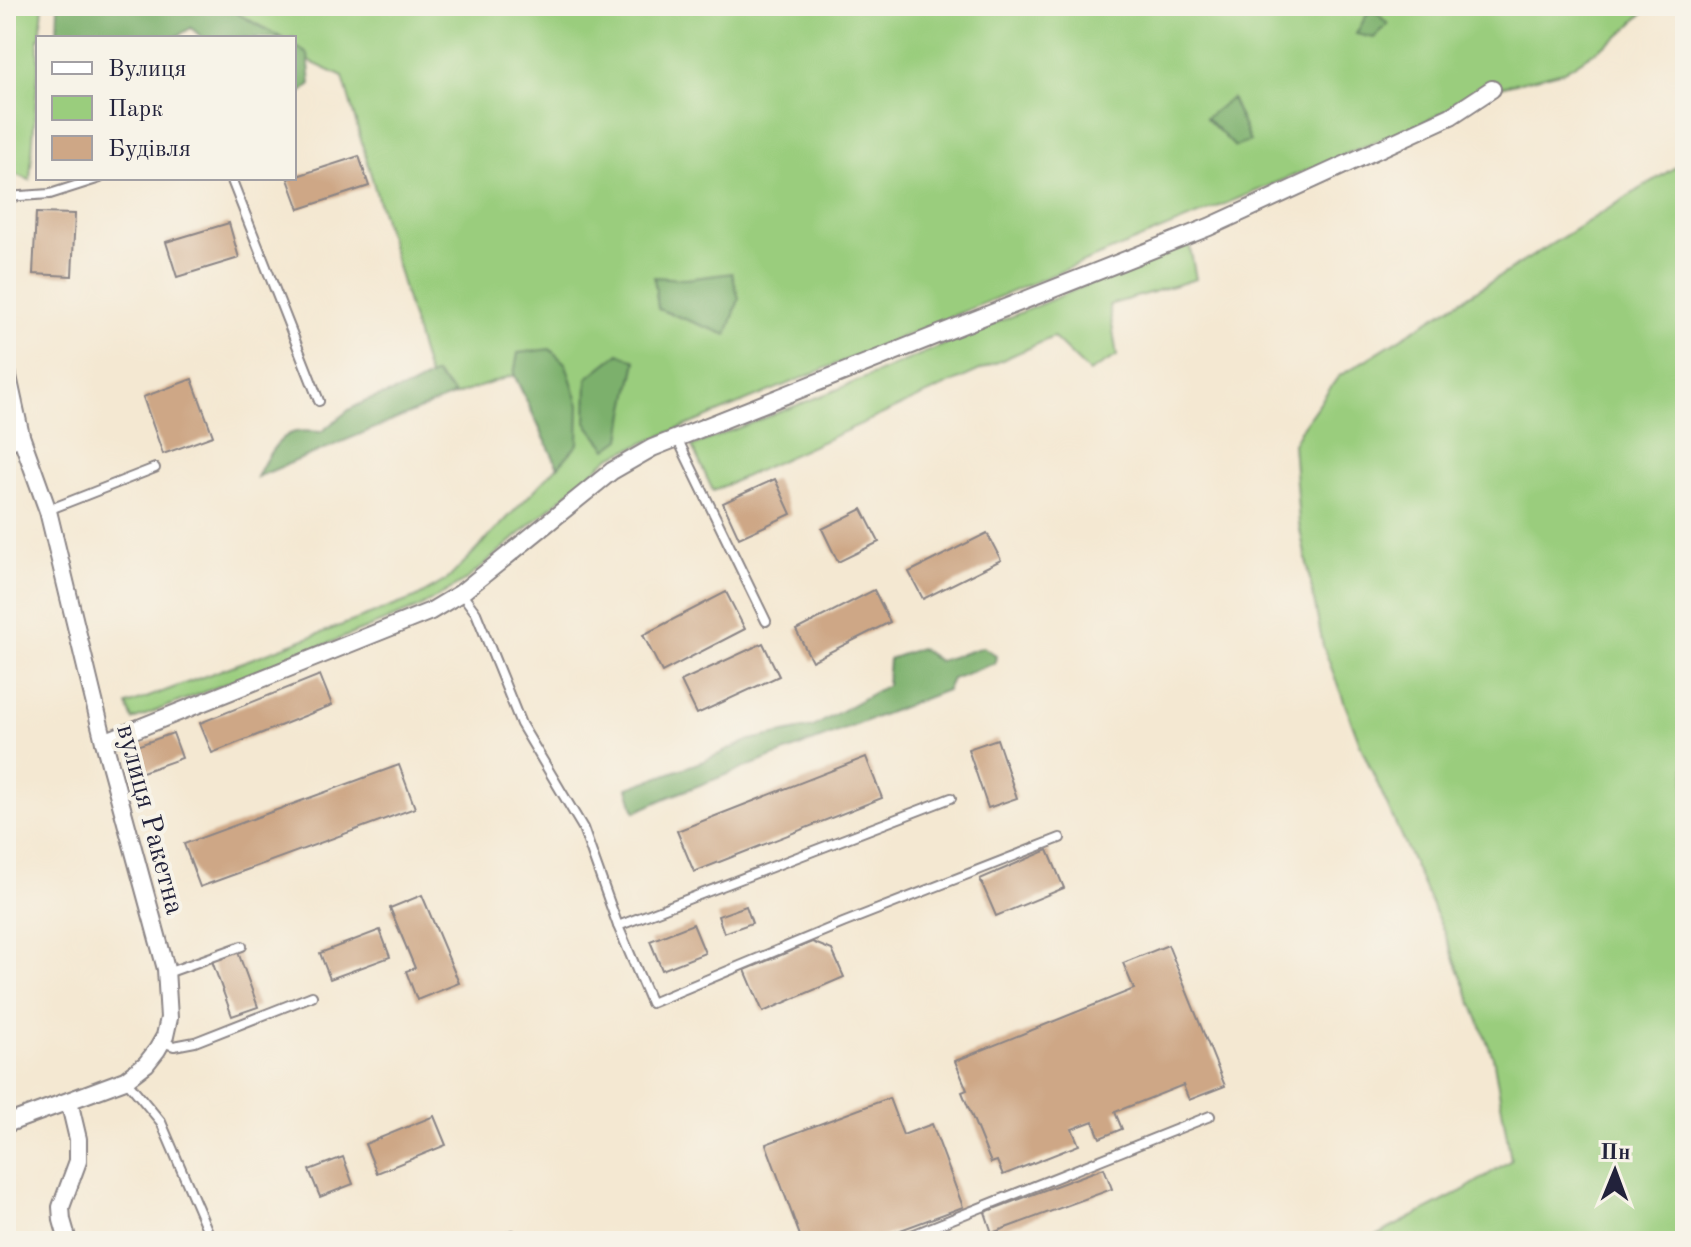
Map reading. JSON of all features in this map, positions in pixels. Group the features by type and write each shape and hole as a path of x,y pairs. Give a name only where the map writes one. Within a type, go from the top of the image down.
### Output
{"street":[{"path":"104,742 431,611 461,593 612,471 652,448 1209,227 1451,116 1492,89"},
{"name":"вулиця Ракетна","path":"7,375 13,440 48,511 104,742 166,974 169,1018 162,1042"},
{"path":"6,1124 125,1080 146,1064 162,1042"},
{"path":"68,1241 61,1207 78,1161 78,1139 69,1101"}],"lane":[{"path":"6,197 50,194 94,180"},
{"path":"232,180 319,401"},
{"path":"677,438 766,621"},
{"path":"48,511 155,468"},
{"path":"461,593 476,613 521,724 583,828 618,926 651,1003 1060,838"},
{"path":"618,926 951,798"},
{"path":"166,974 242,946"},
{"path":"162,1042 174,1046 195,1042 312,996"},
{"path":"125,1080 161,1122 212,1241"},
{"path":"897,1241 1210,1116"},
{"path":"498,1241 512,1235 515,1241"}],"green space":[{"path":"6,6 43,6 40,36 36,36 36,99 30,180 6,171"},
{"path":"58,6 224,6 278,36 201,36 191,28 177,36 57,36"},
{"path":"116,6 1650,6 1621,35 1564,71 1492,89 1424,122 610,457 466,580 418,608 133,720 127,705 415,598 448,579 558,466 514,375 436,402 343,77 296,55 296,36 251,36"},
{"path":"1371,7 1388,24 1374,38 1356,34"},
{"path":"296,46 308,54 311,84 298,95"},
{"path":"1231,98 1250,141 1235,147 1206,118"},
{"path":"1685,161 1685,1241 1366,1241 1459,1193 1511,1160 1493,1057 1444,932 1362,749 1323,646 1299,524 1293,444 1338,377"},
{"path":"1189,242 1196,279 1109,305 1117,356 1089,372 1053,337 713,491 692,446 836,390"},
{"path":"732,273 739,299 727,335 658,309 654,277 686,279"},
{"path":"550,349 566,364 579,405 578,444 558,467 514,374 518,353"},
{"path":"619,353 636,361 621,439 607,449 586,423 587,378"},
{"path":"435,374 455,395 257,477 272,450 288,434 321,432 350,409 410,387"},
{"path":"983,647 996,655 995,663 952,679 947,690 635,812 628,788 706,760 750,740 813,727 887,685 889,659 920,648 939,661"}],"building":[{"path":"359,156 369,186 299,209 288,180 296,180 296,176"},
{"path":"36,213 75,214 72,276 33,274"},
{"path":"229,223 239,258 177,277 166,242"},
{"path":"192,379 213,436 163,454 143,397"},
{"path":"775,479 791,514 739,538 723,503"},
{"path":"862,509 879,542 838,562 822,529"},
{"path":"987,533 1001,560 923,599 909,572"},
{"path":"874,590 890,622 812,661 796,630"},
{"path":"726,592 745,629 662,672 643,635"},
{"path":"763,643 779,676 697,714 681,681"},
{"path":"320,675 332,705 212,753 200,723"},
{"path":"173,733 182,758 137,774 128,749"},
{"path":"997,739 1017,798 988,808 968,749"},
{"path":"866,757 882,798 694,872 677,831"},
{"path":"399,765 415,808 200,887 184,844"},
{"path":"1048,850 1064,888 996,916 980,879"},
{"path":"422,895 459,983 417,1000 406,971 415,968 390,908"},
{"path":"746,906 752,923 724,933 718,916"},
{"path":"693,924 705,953 662,970 650,941"},
{"path":"380,930 390,957 330,979 320,953"},
{"path":"812,942 832,950 844,977 763,1012 745,970"},
{"path":"1168,945 1225,1086 1189,1100 1183,1085 1115,1112 1122,1129 1100,1138 1093,1121 1072,1129 1079,1145 1003,1175 997,1161 991,1163 962,1092 967,1090 955,1061 1134,989 1123,963"},
{"path":"238,952 258,1007 232,1016 212,961"},
{"path":"889,1098 903,1135 932,1124 963,1207 871,1241 802,1241 766,1144"},
{"path":"434,1116 446,1145 377,1173 365,1144"},
{"path":"343,1157 353,1184 320,1197 309,1170"},
{"path":"1104,1168 1112,1189 992,1233 985,1212"}]}
